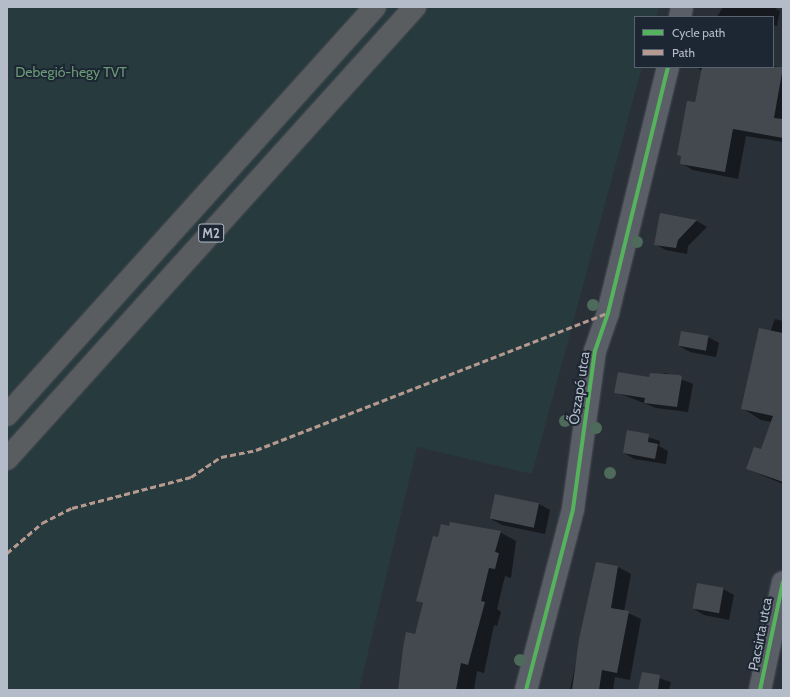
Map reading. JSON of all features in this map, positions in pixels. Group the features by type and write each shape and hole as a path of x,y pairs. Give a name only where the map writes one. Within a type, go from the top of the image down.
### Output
{"highway":[{"name":"M2","path":"7,415 375,7"},
{"name":"M2","path":"7,460 415,7"}],"street":[{"name":"Őszapó utca","path":"526,690 573,509 595,351 608,313 668,68"},
{"name":"Pacsirta utca","path":"760,690 783,582"}],"green space":[{"name":"Debegió-hegy TVT","path":"7,7 659,7 656,16 634,16 634,68 642,68 532,474 417,447 359,690 7,690"}],"building":[{"path":"783,67 774,118 783,119 783,138 733,129 725,172 680,164 681,156 677,155 687,101 695,102 702,68"},
{"path":"660,213 697,220 678,240 676,248 654,245"},
{"path":"759,328 783,333 783,482 746,469 754,447 761,449 773,416 741,409"},
{"path":"681,331 709,336 706,351 678,346"},
{"path":"618,372 649,377 650,373 680,375 682,377 677,407 644,403 645,398 614,393"},
{"path":"627,430 649,434 648,442 658,444 655,459 623,453"},
{"path":"495,494 539,503 534,528 490,518"},
{"path":"450,522 501,531 495,552 499,553 495,569 489,568 481,601 485,602 468,665 461,663 456,690 398,690 406,632 415,634 423,603 416,601 433,536 438,537 441,524 449,526"},
{"path":"596,562 618,566 611,608 629,611 617,673 602,670 599,690 572,690 579,639"},
{"path":"697,583 724,588 719,613 692,609"},
{"path":"642,672 660,675 658,690 638,690"}],"marked path":[{"path":"7,553 42,523 72,508 191,477 221,457 256,450 608,313"}],"cycle path":[{"path":"526,690 573,509 595,351 608,313 668,68"},
{"path":"760,690 783,582"}]}
